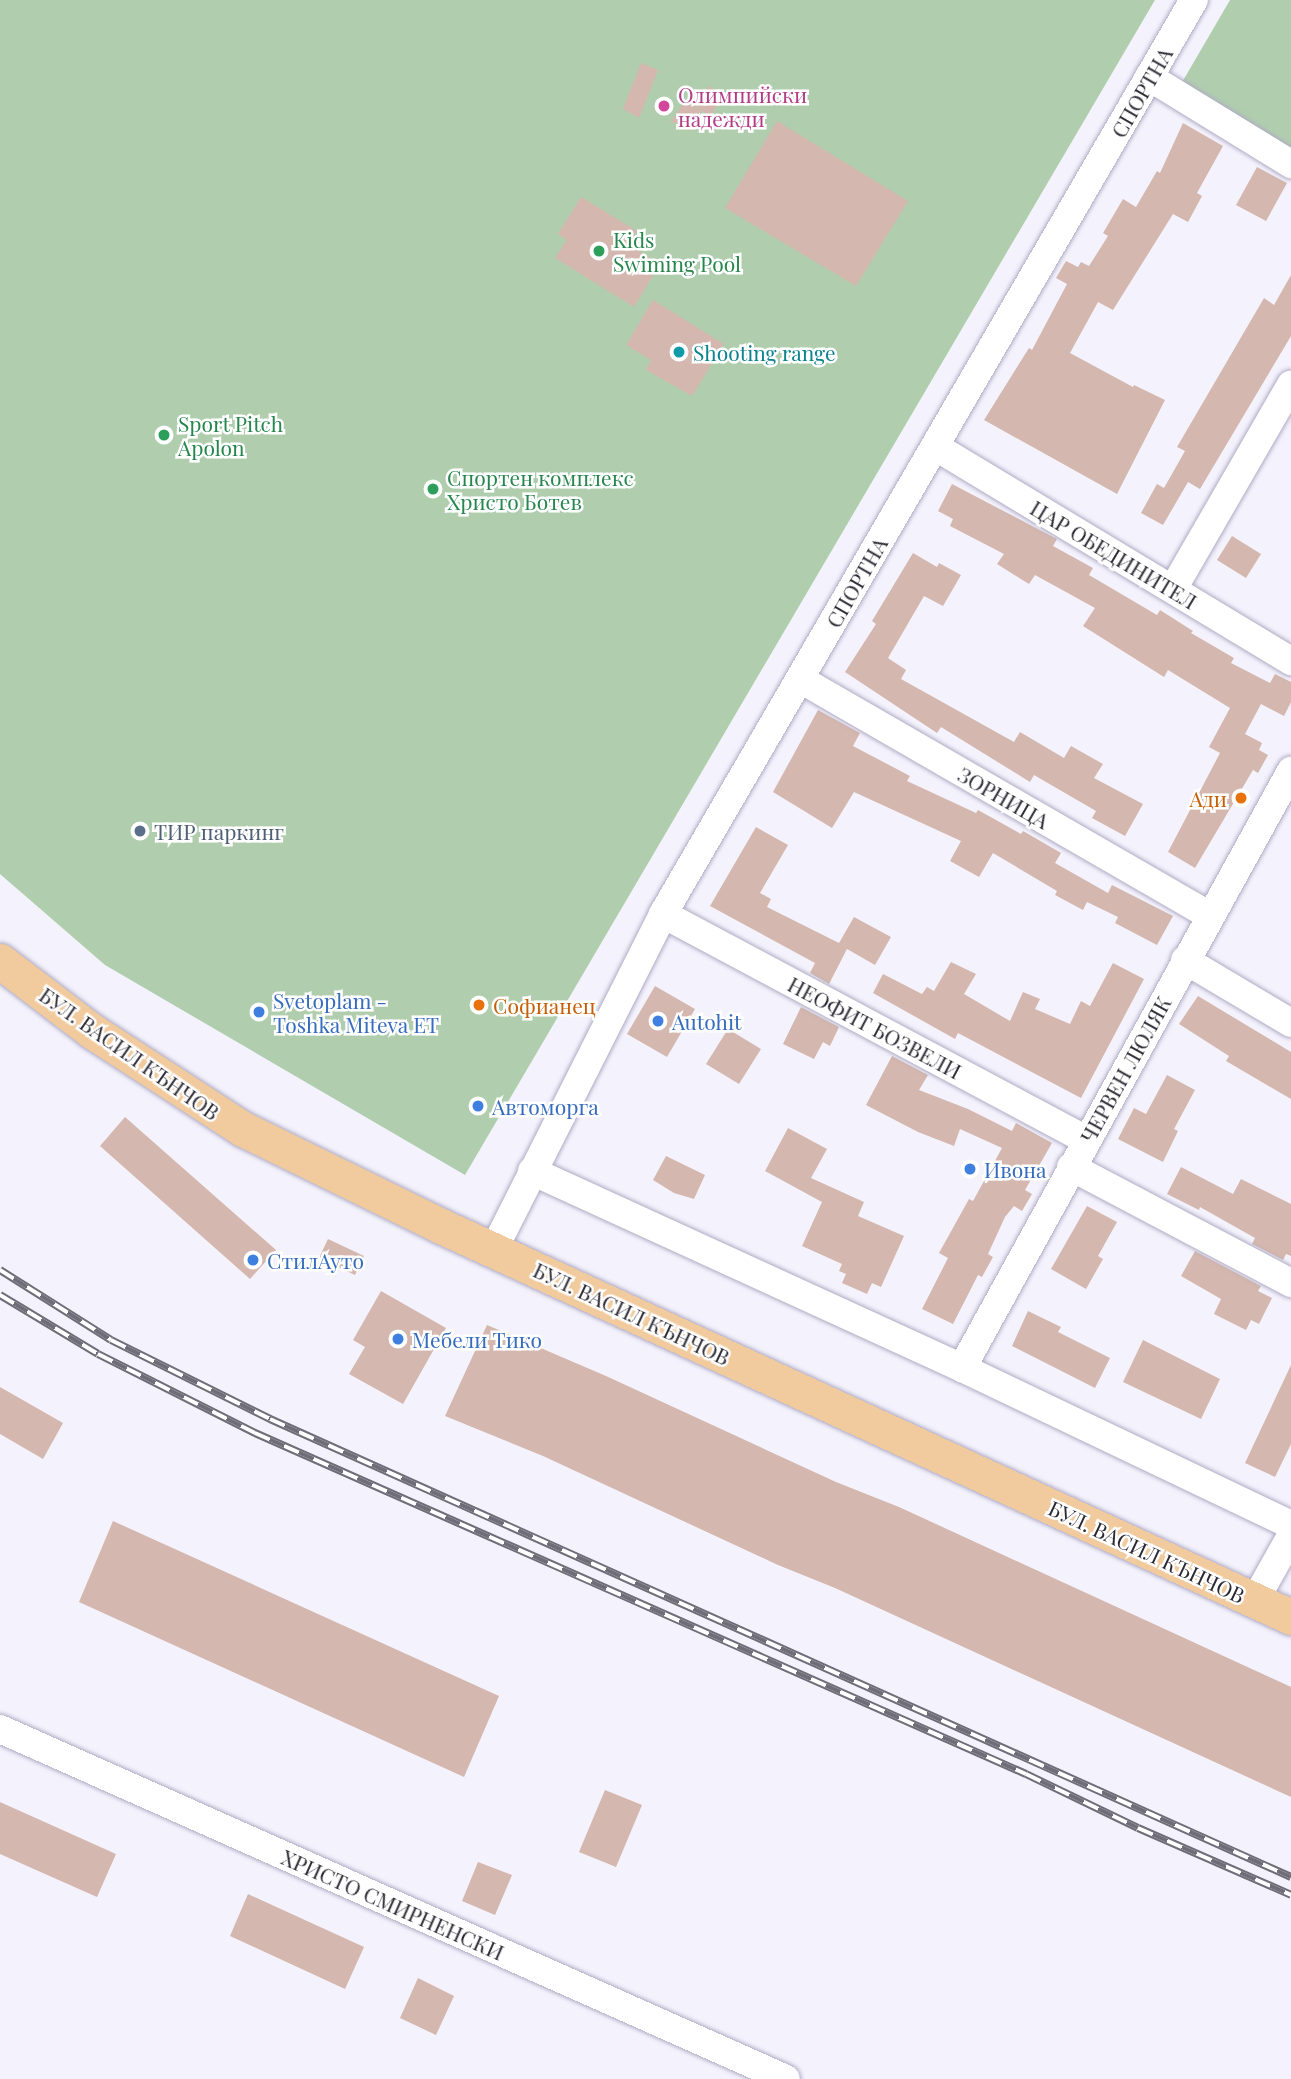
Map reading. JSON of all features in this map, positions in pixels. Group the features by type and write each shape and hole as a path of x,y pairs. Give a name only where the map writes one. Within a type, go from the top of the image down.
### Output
{"main road":[{"name":"БУЛ. ВАСИЛ КЪНЧОВ","path":"0,961 92,1031 243,1129 494,1249 1291,1617"}],"street":[{"name":"СПОРТНА","path":"494,1249 663,914 1194,0"},
{"path":"1150,77 1291,164"},
{"path":"1173,589 1291,385"},
{"name":"ЦАР ОБЕДИНИТЕЛ","path":"936,447 1291,661"},
{"name":"ЗОРНИЦА","path":"800,679 1209,915"},
{"name":"ЧЕРВЕН ЛЮЛЯК","path":"962,1368 1209,915 1291,771"},
{"name":"НЕОФИТ БОЗВЕЛИ","path":"663,914 1086,1140"},
{"path":"1185,960 1291,1023"},
{"path":"1071,1167 1291,1283"},
{"path":"532,1171 962,1368 1291,1525"},
{"path":"1255,1600 1291,1535"},
{"name":"ХРИСТО СМИРНЕНСКИ","path":"0,1729 786,2079"}],"green space":[{"name":"Спортен комплекс Христо Ботев","path":"0,0 1155,0 465,1175 105,965 0,874"},
{"path":"1230,0 1291,0 1291,148 1181,84"}],"building":[{"path":"641,63 658,70 639,118 623,109"},
{"path":"709,86 724,96 710,116 695,106"},
{"path":"685,101 702,111 689,131 671,121"},
{"path":"777,121 908,201 856,286 725,208"},
{"path":"1183,123 1223,146 1197,193 1202,196 1188,222 1173,214 1113,310 1098,302 1070,353 1133,387 1134,385 1165,400 1117,494 984,420 1029,348 1032,350 1067,284 1056,278 1066,261 1078,267 1081,262 1089,266 1108,236 1103,233 1123,199 1136,207 1157,171 1160,173"},
{"path":"1257,167 1287,183 1266,221 1236,205"},
{"name":"Kids Swiming Pool","path":"581,197 637,231 628,244 660,264 634,307 555,258 567,240 558,234"},
{"path":"1291,275 1291,336 1200,489 1188,482 1163,525 1141,513 1157,484 1164,488 1185,451 1177,447 1264,298 1274,305"},
{"name":"Shooting range","path":"653,300 724,344 692,396 646,370 651,360 626,345"},
{"path":"952,484 1057,539 1053,546 1093,568 1089,575 1157,615 1160,610 1193,631 1191,633 1234,658 1231,663 1270,683 1275,674 1291,682 1291,702 1284,716 1261,704 1245,734 1262,743 1259,750 1268,755 1258,773 1253,770 1195,868 1168,852 1220,753 1209,747 1230,708 1168,670 1164,677 1083,626 1095,608 1035,575 1029,584 997,564 1004,554 950,526 953,519 938,511"},
{"path":"1232,536 1261,554 1246,578 1217,560"},
{"path":"913,553 937,567 939,563 961,575 943,606 924,596 888,658 906,670 901,679 1014,742 1020,732 1064,758 1071,746 1103,764 1094,778 1143,804 1125,836 1092,818 1096,811 1034,775 1030,782 941,727 937,733 845,672 876,624 872,621"},
{"path":"818,710 860,733 853,746 910,776 907,781 976,813 978,810 1021,834 1023,831 1061,853 1055,863 1108,893 1112,885 1173,916 1157,945 1115,923 1118,917 1087,902 1083,910 1055,895 1057,891 993,853 979,877 950,861 961,841 854,792 832,828 773,792"},
{"path":"756,827 788,845 760,893 771,899 767,907 839,943 854,917 891,937 875,965 847,949 829,984 810,973 815,963 710,906"},
{"path":"951,962 976,974 964,994 1010,1021 1023,992 1040,999 1035,1009 1070,1024 1081,1001 1090,1006 1113,963 1144,979 1081,1098 958,1033 955,1039 873,993 883,974 922,994 927,987 934,991"},
{"path":"655,986 695,1009 667,1057 627,1034"},
{"path":"1198,996 1291,1052 1291,1099 1226,1061 1229,1056 1179,1024"},
{"path":"801,1007 839,1027 830,1046 823,1042 814,1059 783,1044"},
{"path":"728,1029 761,1049 739,1084 706,1064"},
{"path":"892,1056 928,1075 919,1090 968,1109 1012,1131 1016,1123 1052,1143 1025,1190 1032,1194 1022,1211 1014,1206 1005,1217 988,1254 993,1257 982,1277 978,1275 953,1324 922,1309 948,1258 939,1253 969,1199 973,1201 1002,1148 960,1129 954,1146 918,1132 866,1105"},
{"path":"1167,1075 1195,1090 1174,1129 1178,1131 1163,1162 1118,1139 1134,1108 1146,1114"},
{"path":"125,1117 276,1250 250,1279 100,1146"},
{"path":"788,1128 827,1149 811,1178 864,1202 858,1216 904,1236 881,1287 872,1283 867,1294 842,1283 846,1274 839,1271 842,1264 802,1246 822,1202 765,1171"},
{"path":"666,1156 705,1175 694,1199 674,1193 653,1180"},
{"path":"1181,1167 1233,1194 1241,1179 1291,1204 1291,1256 1286,1254 1283,1260 1252,1244 1255,1238 1200,1207 1199,1210 1167,1194"},
{"path":"1087,1206 1117,1222 1098,1256 1103,1259 1086,1289 1051,1269"},
{"path":"328,1239 364,1256 355,1275 319,1258"},
{"path":"1195,1251 1261,1286 1258,1291 1272,1298 1259,1324 1251,1320 1246,1330 1214,1314 1221,1299 1181,1276"},
{"path":"381,1291 446,1328 403,1404 349,1374 365,1347 353,1340"},
{"path":"1028,1311 1061,1327 1058,1332 1110,1358 1095,1388 1012,1346"},
{"path":"487,1325 606,1376 836,1482 899,1507 1291,1687 1291,1797 543,1456 445,1416"},
{"path":"1143,1340 1220,1379 1201,1419 1123,1382"},
{"path":"1291,1365 1291,1444 1275,1477 1245,1463"},
{"path":"0,1387 63,1423 43,1459 0,1434"},
{"path":"113,1521 499,1696 464,1777 79,1602"},
{"path":"605,1790 642,1805 616,1867 579,1852"},
{"path":"0,1802 116,1854 97,1897 0,1854"},
{"path":"478,1862 512,1875 495,1915 462,1901"},
{"path":"248,1894 364,1947 345,1989 230,1936"},
{"path":"418,1978 454,1996 436,2035 400,2018"}],"railway":[{"path":"0,1270 111,1340 270,1419 1291,1877"},
{"path":"0,1295 98,1354 255,1433 1026,1774 1138,1828 1291,1895"}],"place":[{"name":"Олимпийски надежди","path":"664,106"},
{"name":"Kids Swiming Pool","path":"599,251"},
{"name":"Shooting range","path":"679,352"},
{"name":"Sport Pitch Apolon","path":"164,435"},
{"name":"Спортен комплекс Христо Ботев","path":"433,489"},
{"name":"Ади","path":"1241,798"},
{"name":"ТИР паркинг","path":"140,831"},
{"name":"Софианец","path":"479,1005"},
{"name":"Svetoplam - Toshka Miteva ET","path":"259,1012"},
{"name":"Autohit","path":"658,1021"},
{"name":"Автоморга","path":"478,1106"},
{"name":"Ивона","path":"970,1169"},
{"name":"СтилАуто","path":"253,1260"},
{"name":"Мебели Тико","path":"398,1339"}]}
